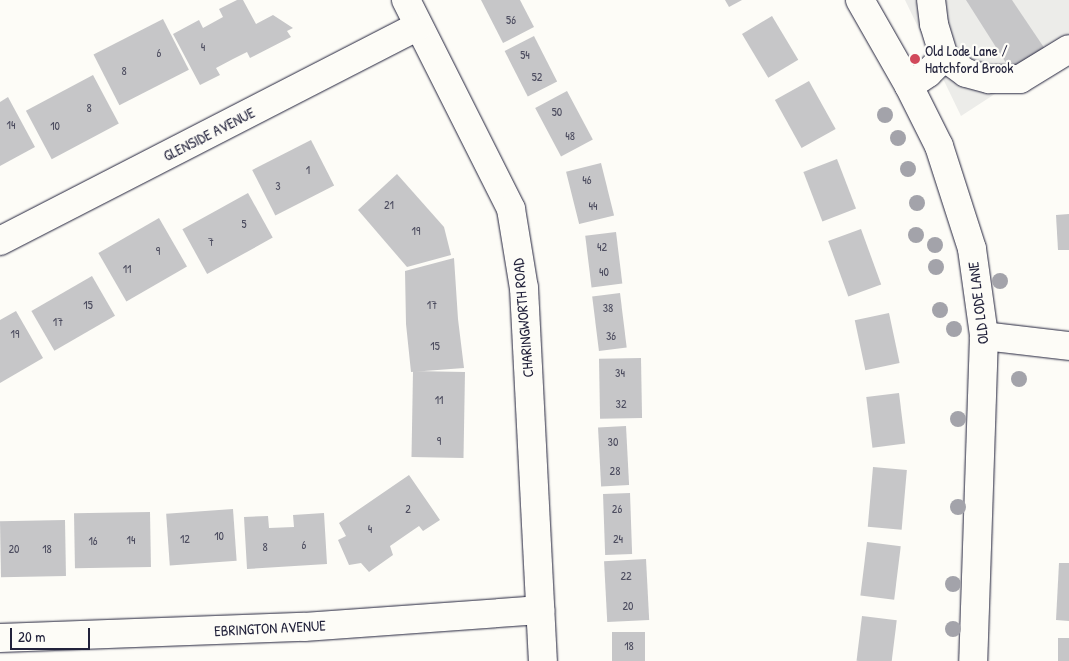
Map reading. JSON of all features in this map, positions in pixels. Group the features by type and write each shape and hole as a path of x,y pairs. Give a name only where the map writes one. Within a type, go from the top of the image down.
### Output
{"street":[{"name":"CHARINGWORTH ROAD","path":"406,0 511,209 524,288 543,661"},
{"name":"OLD LODE LANE","path":"860,0 909,86 939,146 972,249 984,336 973,661"},
{"path":"931,0 934,24 944,57 966,73 989,79 1020,79 1069,49"},
{"name":"GLENSIDE AVENUE","path":"0,242 418,26"},
{"path":"909,86 928,73 944,57"},
{"path":"984,336 1069,346"},
{"name":"EBRINGTON AVENUE","path":"0,638 304,627 540,610"}],"shaded area":[{"path":"905,0 1069,0 1069,46 961,116"}],"building":[{"path":"237,0 243,0 256,24 273,15 293,28 287,31 291,37 250,58 247,52 233,59 216,68 220,75 200,85 173,34 199,20 203,28 223,17 219,9"},
{"path":"481,0 520,0 534,27 503,43"},
{"path":"725,0 742,0 729,7"},
{"path":"966,0 1012,0 1047,52 1013,74"},
{"path":"772,16 798,60 768,78 742,34"},
{"path":"163,19 189,70 119,105 94,54"},
{"path":"534,36 557,81 528,96 505,51"},
{"path":"93,75 119,124 52,159 26,111"},
{"path":"809,81 836,129 802,148 775,100"},
{"path":"567,91 593,140 561,156 535,108"},
{"path":"8,97 35,147 0,166 0,102"},
{"path":"311,140 334,185 275,215 252,170"},
{"path":"837,159 856,208 822,221 803,172"},
{"path":"601,163 614,215 579,224 566,172"},
{"path":"397,174 444,227 451,255 407,267 358,210"},
{"path":"248,193 273,238 207,274 182,229"},
{"path":"1069,214 1069,250 1058,250 1056,215"},
{"path":"159,218 187,266 126,301 98,253"},
{"path":"861,229 881,284 848,296 828,241"},
{"path":"616,232 622,284 592,287 585,236"},
{"path":"454,258 458,319 464,368 411,372 406,324 405,271"},
{"path":"92,276 115,316 54,351 31,311"},
{"path":"620,293 627,348 599,351 592,296"},
{"path":"16,311 43,358 0,383 0,320"},
{"path":"889,313 900,363 865,370 855,320"},
{"path":"641,358 642,418 600,419 599,359"},
{"path":"413,371 465,372 463,458 412,457"},
{"path":"899,393 905,444 872,448 866,397"},
{"path":"626,426 629,485 601,486 598,427"},
{"path":"873,467 907,470 902,530 868,527"},
{"path":"409,475 440,520 423,531 419,526 390,546 393,555 369,572 361,563 349,565 338,540 346,536 339,523"},
{"path":"630,493 632,554 605,555 603,494"},
{"path":"233,509 237,561 170,566 166,514"},
{"path":"150,512 151,567 75,568 74,513"},
{"path":"324,513 327,564 247,569 244,517 268,516 269,528 294,527 293,515"},
{"path":"65,520 66,576 1,577 0,521"},
{"path":"867,542 901,546 894,600 860,596"},
{"path":"646,559 649,620 607,622 604,561"},
{"path":"1059,563 1069,563 1069,621 1056,620"},
{"path":"862,616 897,620 892,661 857,661"},
{"path":"612,632 645,632 645,661 612,661"},
{"path":"1058,638 1069,638 1069,661 1058,661"}],"place":[{"name":"Old Lode Lane / Hatchford Brook","path":"915,59"}]}
